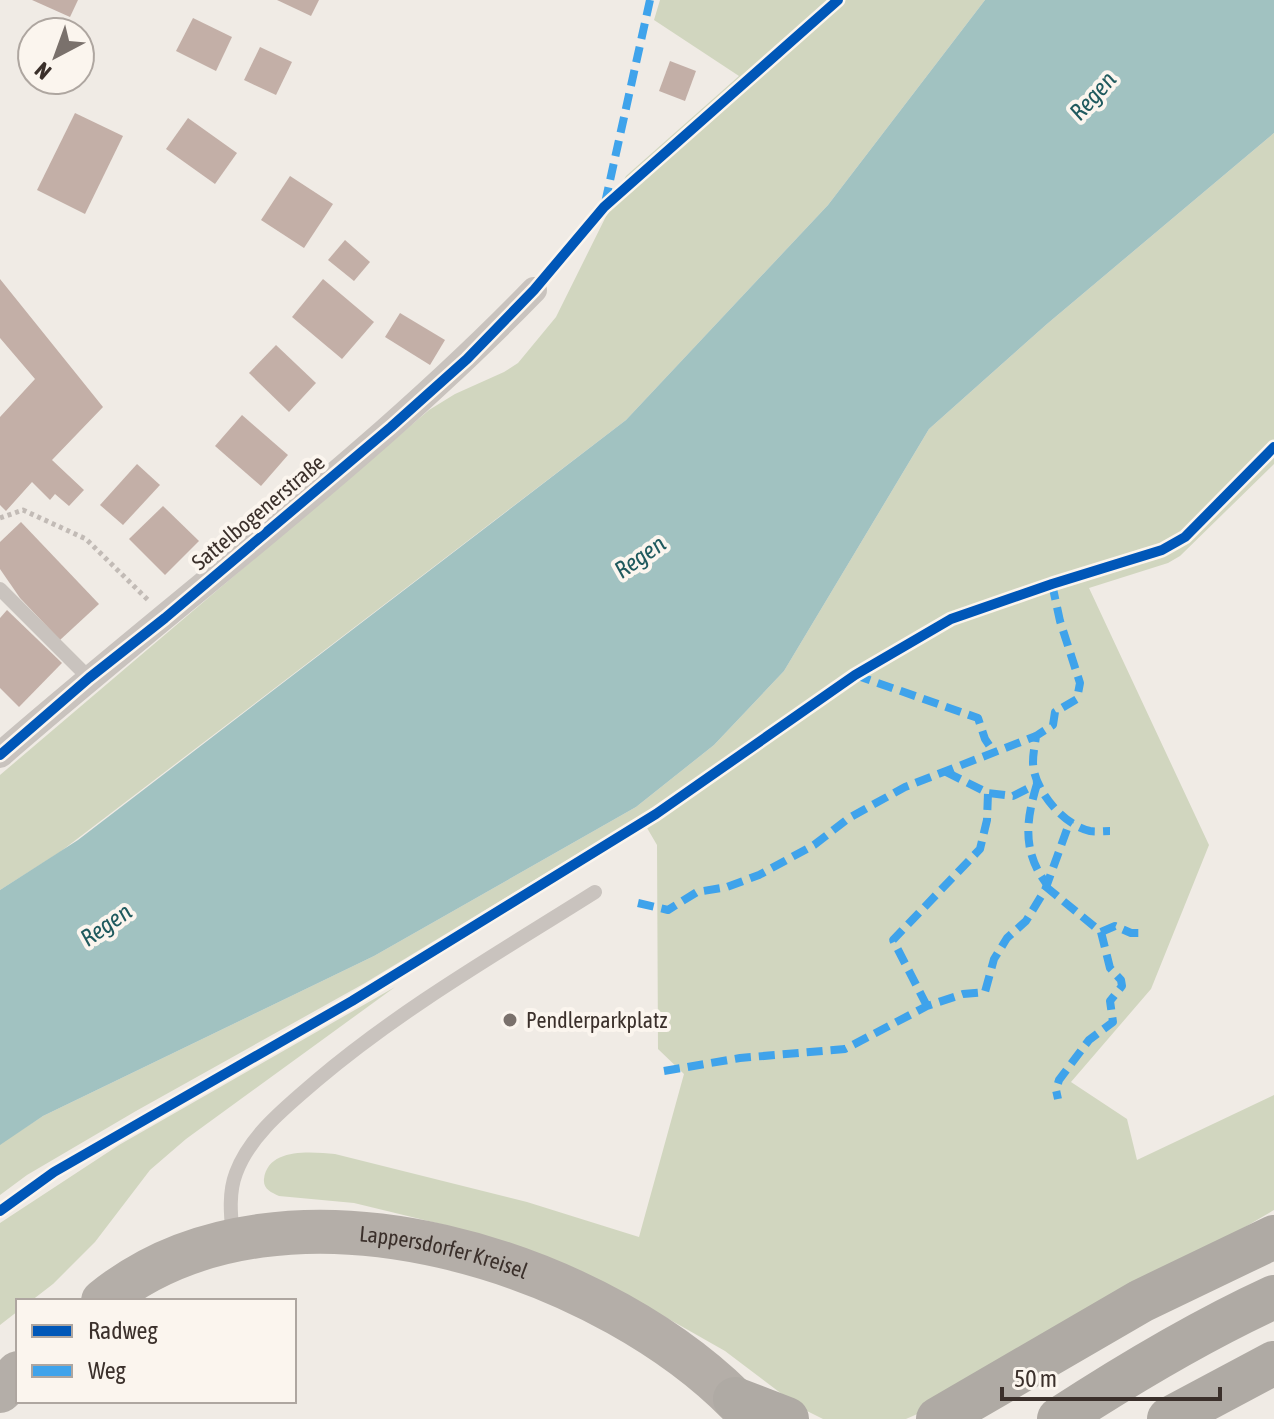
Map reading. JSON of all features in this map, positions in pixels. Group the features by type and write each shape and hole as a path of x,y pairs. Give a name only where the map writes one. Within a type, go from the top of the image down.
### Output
{"highway":[{"name":"Lappersdorfer Kreisel","path":"106,1299 164,1263 233,1240 292,1232 338,1232 386,1237 468,1251 535,1275 621,1314 665,1343 744,1409"},
{"path":"938,1419 1141,1301 1274,1237"},
{"path":"1059,1419 1112,1384 1274,1297"},
{"path":"1169,1419 1274,1363"},
{"path":"0,1391 16,1373"},
{"path":"744,1409 787,1419"}],"street":[{"name":"Sattelbogenerstraße","path":"0,755 391,427 467,359 534,290"}],"lane":[{"path":"0,589 89,678"},
{"path":"233,1240 230,1203 235,1174 249,1147 288,1106 350,1053 422,1001 595,892"}],"path":[{"path":"0,518 23,510 86,539 165,618"}],"green space":[{"path":"660,0 985,0 828,205 626,420 60,852 0,890 0,775 429,410 518,363 556,317 626,176 739,76 654,20"},
{"path":"1274,133 1274,464 1180,556 1168,563 1089,588 1209,845 1151,989 1071,1082 1127,1119 1137,1160 1274,1095 1274,1210 947,1401 906,1419 823,1419 799,1407 725,1351 644,1305 449,1226 354,1203 279,1196 268,1190 264,1182 267,1169 282,1156 335,1154 527,1202 639,1237 684,1074 658,1049 657,845 640,816 365,983 136,1111 27,1175 0,1195 0,1144 43,1116 374,956 636,807 714,745 784,671 929,429 1047,324"},
{"path":"395,987 186,1139 150,1170 95,1242 53,1284 34,1299 16,1299 16,1313 0,1325 0,1223 119,1145"}],"water":[{"name":"Regen","path":"985,0 1274,0 1274,133 1047,324 929,429 784,671 714,745 636,807 374,956 43,1116 0,1145 0,890 78,840 626,420 828,205"}],"building":[{"path":"32,0 78,0 68,16"},
{"path":"277,0 319,0 311,16"},
{"path":"193,18 232,37 216,71 176,51"},
{"path":"260,47 292,62 276,95 244,80"},
{"path":"670,61 696,71 685,101 659,91"},
{"path":"75,113 123,136 85,214 37,190"},
{"path":"188,118 237,153 215,184 166,149"},
{"path":"290,176 333,204 304,248 261,220"},
{"path":"345,240 370,262 354,281 328,260"},
{"path":"0,279 103,407 52,460 84,490 69,506 55,494 50,500 32,482 6,511 0,505 0,417 35,379 0,338"},
{"path":"323,279 374,322 342,359 292,317"},
{"path":"400,313 445,340 430,365 385,337"},
{"path":"276,345 316,383 289,412 249,373"},
{"path":"242,415 288,455 261,486 215,446"},
{"path":"137,464 160,485 123,525 100,505"},
{"path":"163,506 199,541 165,575 129,539"},
{"path":"21,522 99,604 60,640 20,598 0,569 0,542"},
{"path":"7,610 62,663 19,707 0,688 0,618"}],"marked path":[{"path":"605,203 650,0"},
{"path":"1052,584 1080,683 1077,699 1055,712 1053,725 1036,736 1034,772 1044,794 1060,814 1090,831 1110,831"},
{"path":"855,675 978,718 985,739 995,754"},
{"path":"638,903 668,910 697,892 727,887 759,875 814,845 849,818 905,787 1036,736"},
{"path":"946,772 988,793 1013,796 1037,784"},
{"path":"1037,784 1028,835 1033,859 1046,883"},
{"path":"927,1006 893,940 980,849 987,820 988,793"},
{"path":"664,1071 740,1058 845,1049 927,1006 963,994 985,992 994,959 1007,938 1026,921 1045,890 1070,821"},
{"path":"1045,886 1101,932 1110,968 1121,980 1122,986 1110,1001 1113,1022 1089,1040 1059,1080 1056,1090 1058,1099"},
{"path":"1101,932 1115,926 1131,933 1143,933"}],"cycle path":[{"path":"0,755 391,427 467,359 534,290 604,207 838,0"},
{"path":"0,1211 54,1172 352,1001 656,814 855,675 951,619 1162,550 1185,537 1274,447"}],"place":[{"name":"Pendlerparkplatz","path":"510,1020"}]}
